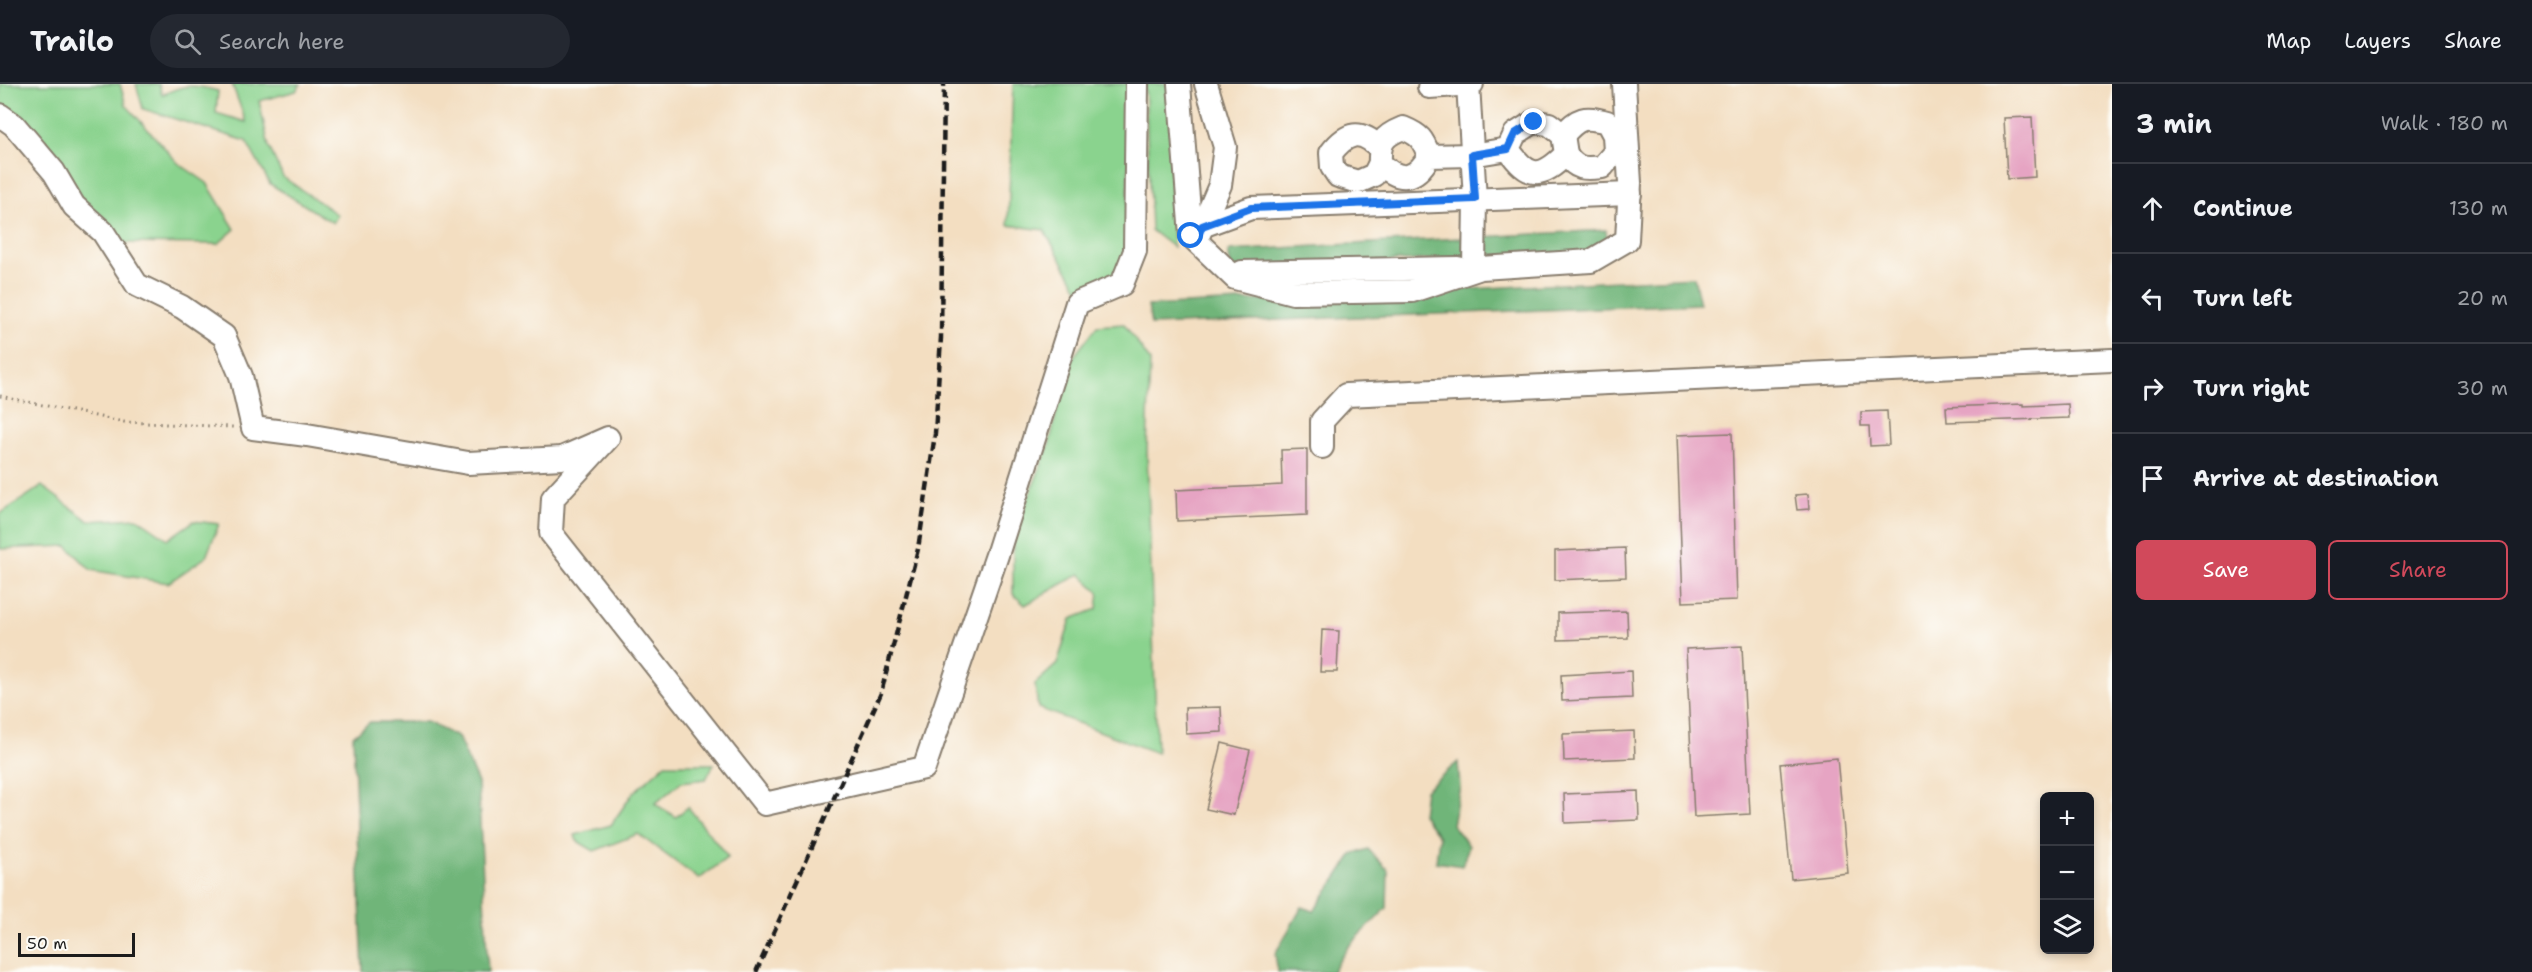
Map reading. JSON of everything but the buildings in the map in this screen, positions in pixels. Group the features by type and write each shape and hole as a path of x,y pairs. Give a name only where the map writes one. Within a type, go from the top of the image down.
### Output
{"lane":[{"path":"0,115 14,125 54,172 74,206 103,232 137,285 182,307 224,336 241,376 253,428 468,463 562,458 608,438 553,498 551,533 765,804 924,768 997,555 1077,303 1122,284 1135,251 1137,84"},
{"path":"1179,84 1191,236 1251,208 1629,194"},
{"path":"1199,234 1220,185 1225,147 1206,84"},
{"path":"1429,87 1469,84 1478,268"},
{"path":"1199,234 1235,278 1293,293 1412,291 1478,268 1591,261 1627,240 1629,194 1624,84"},
{"path":"1534,122 1549,124 1565,145 1551,170 1539,173 1520,166 1508,149 1515,134 1534,122"},
{"path":"1403,128 1417,133 1425,144 1429,156 1421,170 1404,177 1391,174 1380,156 1388,134 1403,128"},
{"path":"1429,156 1472,155 1508,149"},
{"path":"1322,447 1322,422 1346,395 2112,360"}],"path":[{"path":"0,396 124,422 253,428"}],"green space":[{"path":"0,84 120,84 126,105 178,163 207,183 235,229 218,244 114,243 0,109"},
{"path":"136,84 159,84 162,95 189,86 218,91 216,113 246,122 232,84 301,84 296,91 259,101 269,147 283,177 338,215 333,223 270,184 246,141 143,109"},
{"path":"1013,84 1130,84 1127,269 1083,297 1044,230 1008,225"},
{"path":"1145,84 1169,84 1173,247 1151,230"},
{"path":"1606,230 1609,251 1231,269 1228,251"},
{"path":"1694,277 1700,304 1151,325 1148,306"},
{"path":"1124,324 1150,361 1147,452 1157,753 1038,708 1035,684 1057,664 1071,619 1097,609 1099,592 1080,574 1025,605 1013,594 1013,537 1049,445 1068,364 1097,326"},
{"path":"42,486 89,521 137,518 168,539 194,521 219,524 206,557 168,583 91,570 67,546 0,549 0,514"},
{"path":"370,722 427,722 458,737 478,783 488,972 363,972 353,736"},
{"path":"1458,762 1460,787 1452,824 1469,846 1462,866 1436,862 1439,837 1422,814 1425,790"},
{"path":"665,764 714,764 706,779 681,782 655,804 676,817 688,807 728,857 699,879 638,834 594,851 577,841 575,835 611,825 633,793"},
{"path":"1368,849 1388,870 1387,908 1348,947 1332,972 1278,972 1275,954 1302,907 1314,911 1353,854"}],"railway":[{"path":"756,972 881,693 918,549 935,434 941,337 944,84"}],"route":[{"path":"1191,236 1196,241 1202,226 1251,208 1475,199 1472,155 1508,149 1515,134 1534,122"}]}
